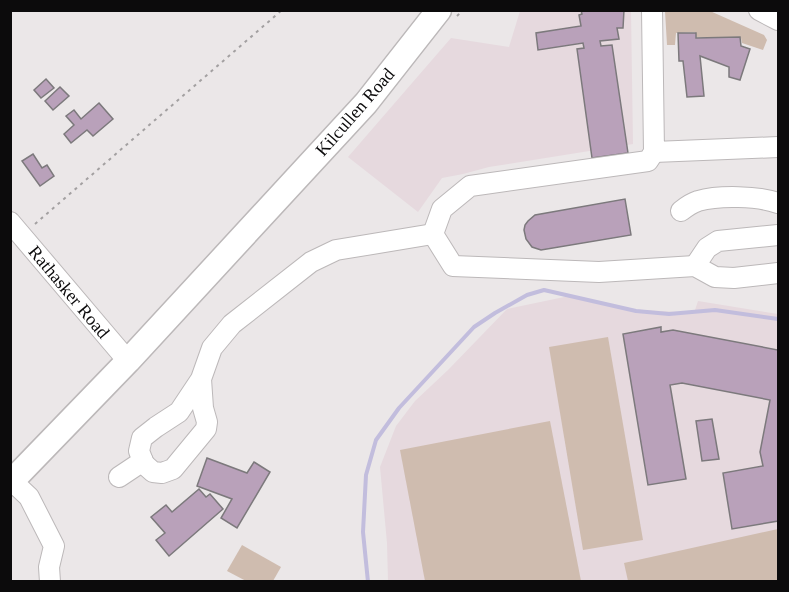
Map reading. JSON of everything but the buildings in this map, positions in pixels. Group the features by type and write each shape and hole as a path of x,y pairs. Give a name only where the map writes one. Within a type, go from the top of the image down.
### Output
{"main road":[{"name":"Kilcullen Road","path":"11,482 128,361 366,103 438,10"}],"street":[{"path":"433,234 442,209 470,186 648,161 654,152 652,10"},
{"path":"759,10 778,20"},
{"path":"654,152 778,147"},
{"path":"681,211 695,202 718,198 749,198 778,203"},
{"name":"Rathasker Road","path":"14,234 128,361"},
{"path":"433,234 453,266 599,272 695,266 715,277 734,278 778,273"},
{"path":"201,379 206,429 173,469 162,473 153,472 144,464 139,452 142,438 179,412 201,379 212,348 232,324 311,262 336,250 433,234"},
{"path":"695,266 707,248 718,241 778,235"},
{"path":"119,477 143,461"},
{"path":"11,482 29,497 54,546 49,567 50,582"}],"path":[{"path":"14,234 282,10"}],"shaded area":[{"path":"520,11 631,11 633,144 489,167 442,178 418,212 348,157 451,38 509,47"},
{"path":"665,11 710,11 764,35 767,40 763,50 742,43 741,38 696,37 695,32 676,33 675,45 667,45"},
{"path":"569,296 627,309 694,313 698,301 778,314 778,581 388,581 380,467 396,426 415,401 507,309"},
{"path":"608,337 643,540 583,550 549,347"},
{"path":"550,421 581,581 425,581 400,450"},
{"path":"778,529 778,581 628,581 624,563"},
{"path":"242,545 281,567 273,581 246,581 227,571"}],"waterway":[{"path":"368,582 363,532 366,475 376,440 399,408 474,327 495,313 527,295 544,290 636,311 669,314 715,310 778,319"}]}
